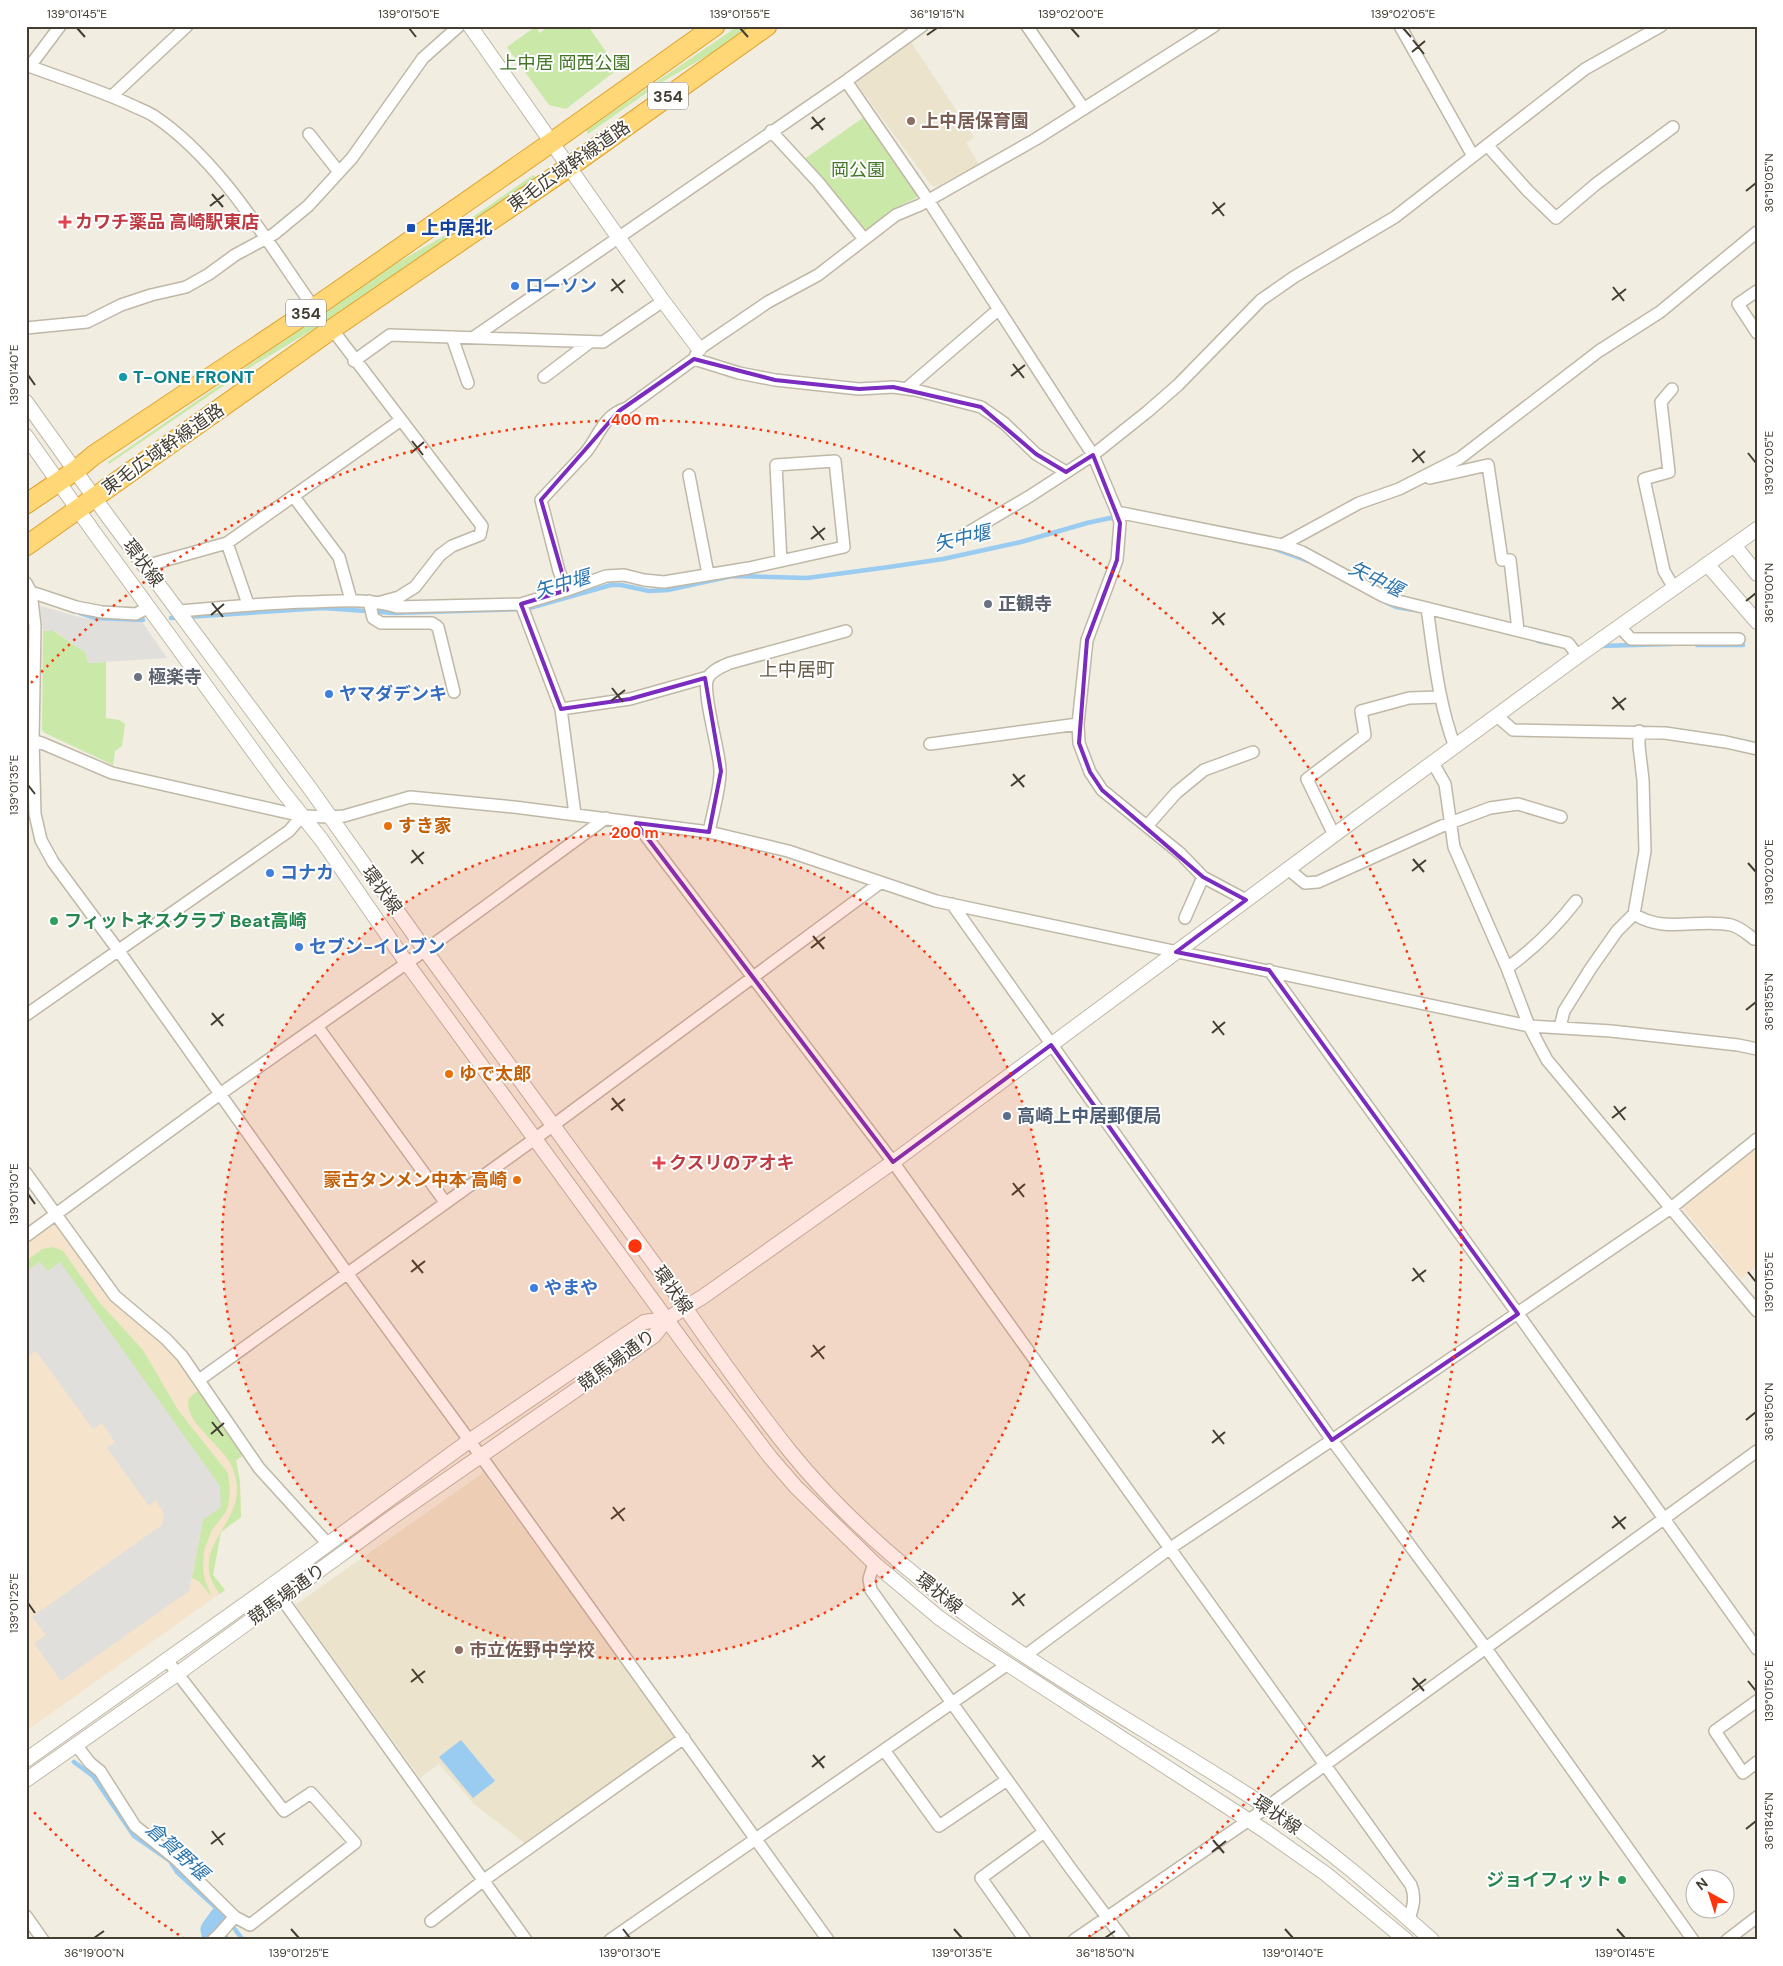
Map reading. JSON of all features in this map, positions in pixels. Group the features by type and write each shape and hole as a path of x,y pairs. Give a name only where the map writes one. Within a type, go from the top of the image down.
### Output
{"highway":[{"name":"東毛広域幹線道路","path":"26,504 76,470 94,455 314,308 715,26"},
{"name":"東毛広域幹線道路","path":"26,546 767,26"}],"street":[{"path":"60,26 28,66 112,96 152,115 200,153 225,184 314,308"},
{"path":"112,96 188,26"},
{"path":"26,328 87,322 120,305 186,287 209,274 235,255 274,234 308,206 339,172 424,58 459,26"},
{"path":"470,26 569,166 696,354 738,373 775,380 859,389 893,387 981,407 1004,423 1036,454 1066,472"},
{"path":"474,337 619,239 922,26"},
{"path":"1027,26 1084,109"},
{"path":"567,590 559,571 541,500 588,450 600,428 619,411 627,408 696,354 768,302 818,275 896,215 928,200 1036,140 1198,30 1214,26"},
{"path":"1400,26 1473,156"},
{"path":"964,535 1093,455 1178,385 1261,300 1294,277 1395,217 1585,69 1661,26"},
{"path":"846,81 928,200 1093,455 1117,512 1120,524 1117,560 1087,640 1078,724 1079,743 1090,772 1102,790 1181,854 1203,877 1246,900"},
{"path":"1487,145 1528,191 1556,218 1596,184 1673,127"},
{"path":"771,131 818,182 864,240"},
{"path":"309,134 339,172"},
{"path":"1282,545 1359,503 1399,490 1460,458 1599,351 1660,312 1757,232"},
{"path":"1757,291 1738,304 1757,333"},
{"path":"354,361 390,335 603,342 662,302"},
{"path":"906,389 998,309"},
{"path":"332,330 482,526 480,535 452,546 440,555 414,587 398,597 373,603"},
{"path":"452,337 468,384"},
{"path":"544,377 590,342"},
{"path":"1672,389 1661,402 1669,472 1644,479 1664,572 1674,588"},
{"name":"環状線","path":"26,402 330,817 552,1126 789,1450 861,1526 950,1603 1026,1655 1266,1806 1338,1858 1432,1940"},
{"path":"145,566 227,543 401,420"},
{"name":"環状線","path":"26,436 274,780 321,839 406,962 667,1319 770,1457 796,1488 874,1563 938,1617 1248,1820 1326,1874 1406,1940"},
{"path":"179,611 248,604 351,600 397,607 523,609 606,576 624,575 664,582 781,561 844,548 835,461 776,465 781,561"},
{"path":"1413,482 1488,465 1502,560 1510,560 1518,630"},
{"path":"689,475 708,574"},
{"path":"294,497 338,557 351,600"},
{"path":"1117,512 1282,545 1318,560 1383,596 1568,643 1578,656"},
{"path":"667,1319 704,1296 893,1162 1578,656 1757,529"},
{"path":"227,543 248,604"},
{"path":"1734,545 1757,574"},
{"path":"1707,564 1757,622"},
{"path":"29,588 76,607 102,612 136,614 149,607"},
{"path":"29,588 35,626 30,739 35,814 41,840 53,862 828,1940"},
{"path":"373,603 374,618 381,623 432,623 438,627 454,692"},
{"path":"1427,608 1440,697 1447,727 1455,747"},
{"path":"523,609 561,709 575,814"},
{"path":"1620,627 1631,640 1739,639"},
{"path":"561,709 630,699 708,677 722,666 730,663 846,631"},
{"path":"708,677 706,684 709,708 721,771 709,832"},
{"path":"1334,835 1307,778 1364,735 1362,711 1409,698 1440,697"},
{"path":"1497,716 1512,730 1674,734 1757,749"},
{"path":"930,744 1078,724"},
{"path":"1560,1028 1564,1011 1617,931 1634,914 1645,852 1643,780 1638,746 1639,732"},
{"path":"26,750 30,739"},
{"path":"30,739 112,773 302,816 330,817 351,814 410,797 575,814 709,832 788,851 936,901 1529,1026 1640,1034 1738,1045 1757,1049"},
{"path":"1147,826 1176,793 1204,770 1253,752"},
{"path":"1433,763 1444,784 1454,846 1507,968 1529,1026 1547,1060 1757,1311"},
{"path":"1288,869 1305,883 1318,882 1442,826 1490,808 1518,804 1561,817"},
{"path":"26,1015 289,831 302,816"},
{"path":"26,1236 220,1094 425,950 606,818"},
{"path":"636,823 893,1162 1411,1885 1414,1892 1414,1901 1409,1919"},
{"path":"1185,918 1203,877"},
{"path":"199,1380 536,1138 880,883"},
{"path":"1507,968 1533,949 1556,927 1576,902"},
{"path":"952,904 1332,1440 1486,1647 1693,1940"},
{"path":"1634,914 1644,920 1669,926 1730,925 1757,939"},
{"path":"1269,970 1757,1649"},
{"path":"317,1026 445,1202"},
{"path":"1026,1655 1169,1549 1518,1314 1671,1208 1757,1139"},
{"path":"26,1173 115,1296 166,1339 199,1380 259,1468 328,1544"},
{"name":"競馬場通り","path":"26,1760 272,1586 469,1441 644,1322 667,1319"},
{"name":"競馬場通り","path":"26,1780 481,1456 654,1336 667,1319"},
{"path":"1074,1940 1248,1820 1757,1451"},
{"path":"874,1563 869,1579 870,1590 1124,1940"},
{"path":"272,1586 526,1940"},
{"path":"76,1745 90,1763 100,1771 135,1826 176,1859 236,1917 250,1925 355,1843 311,1793 284,1811 167,1660"},
{"path":"610,1940 1008,1664"},
{"path":"1757,1701 1715,1731 1743,1773 1757,1762"},
{"path":"430,1920 684,1738"},
{"path":"884,1750 939,1826 1007,1780"},
{"path":"1025,1940 982,1878 1044,1832"},
{"path":"26,1916 43,1940"},
{"path":"213,1940 236,1917"},
{"path":"1727,1940 1757,1917"}],"highlighted area":[{"path":"694,359 775,380 859,389 893,387 981,407 1036,454 1066,472 1093,455 1120,523 1117,560 1087,640 1079,743 1090,772 1102,790 1203,877 1246,900 1176,952 1269,970 1518,1314 1332,1440 1051,1045 893,1162 636,823 709,832 721,771 705,678 630,699 561,709 521,604 567,590 541,500 619,411"}],"shaded area":[{"path":"911,42 974,137 966,143 979,164 937,187 931,185 857,84 859,79"},
{"path":"40,606 83,618 142,622 167,658 88,663 86,653 55,631 43,631"},
{"path":"1757,1147 1757,1266 1741,1279 1681,1206"},
{"path":"52,1222 57,1223 115,1303 175,1353 246,1454 236,1460 240,1482 241,1517 221,1532 213,1575 225,1590 26,1731 26,1241"},
{"path":"40,1262 48,1271 60,1262 220,1486 221,1507 203,1520 189,1591 61,1681 34,1643 46,1635 32,1617 162,1525 164,1514 156,1500 149,1506 107,1448 115,1442 102,1423 93,1429 36,1351 26,1358 26,1272"},
{"path":"483,1473 677,1738 527,1845 474,1804 439,1764 420,1778 295,1605"}],"green space":[{"name":"上中居 岡西公園","path":"549,26 588,26 618,69 566,109 549,105 507,47 535,27 540,33"},
{"path":"738,26 750,26 724,46 662,82 588,134 586,130"},
{"name":"岡公園","path":"864,117 921,195 894,209 866,230 859,227 803,160"},
{"path":"533,175 536,177 324,323 254,365 109,464 108,462 395,264 454,230"},
{"path":"43,631 54,631 86,653 88,663 106,662 106,718 119,720 125,724 122,746 115,751 113,765 42,730"},
{"path":"53,1247 63,1251 99,1302 143,1350 178,1410 228,1473 230,1490 228,1507 212,1530 204,1550 203,1569 210,1595 199,1581 192,1578 203,1520 60,1262 47,1272 40,1262 26,1272 26,1261 42,1249"},
{"path":"201,1388 246,1454 236,1460 240,1482 241,1517 221,1532 213,1575 225,1590 220,1594 211,1579 209,1565 211,1552 216,1539 230,1515 237,1487 229,1461 191,1416 188,1404 189,1398"}],"water":[{"path":"461,1740 495,1781 473,1798 439,1757"}],"waterway":[{"name":"矢中堰","path":"171,618 323,608 394,613 526,609 611,585 621,585 649,591 668,590 732,576 807,578 943,559 1021,542 1087,523 1110,518 1118,519"},
{"name":"矢中堰","path":"1275,549 1308,561"},
{"name":"矢中堰","path":"1385,602 1396,607 1414,610"},
{"name":"矢中堰","path":"80,613 96,618 143,620"},
{"name":"矢中堰","path":"1538,641 1557,645"},
{"name":"矢中堰","path":"1599,646 1672,644"},
{"name":"矢中堰","path":"1697,645 1743,645"},
{"name":"倉賀野堰","path":"74,1762 93,1776 134,1836 170,1861 177,1872 224,1915 243,1940"},
{"path":"216,1940 213,1930 224,1915"}],"place":[{"name":"上中居保育園","path":"911,121"},
{"name":"カワチ薬品 高崎駅東店","path":"65,222"},
{"name":"上中居北","path":"411,228"},
{"name":"ローソン","path":"515,286"},
{"name":"T-ONE FRONT","path":"123,377"},
{"name":"正観寺","path":"988,604"},
{"name":"極楽寺","path":"138,677"},
{"name":"ヤマダデンキ","path":"329,694"},
{"name":"すき家","path":"388,826"},
{"name":"コナカ","path":"270,873"},
{"name":"フィットネスクラブ Beat高崎","path":"54,921"},
{"name":"セブン-イレブン","path":"299,947"},
{"name":"ゆで太郎","path":"449,1074"},
{"name":"高崎上中居郵便局","path":"1007,1116"},
{"name":"クスリのアオキ","path":"659,1163"},
{"name":"蒙古タンメン中本 高崎","path":"517,1180"},
{"name":"やまや","path":"534,1288"},
{"name":"市立佐野中学校","path":"459,1650"},
{"name":"ジョイフィット","path":"1622,1880"}],"district":[{"name":"上中居町","path":"797,669"}]}
